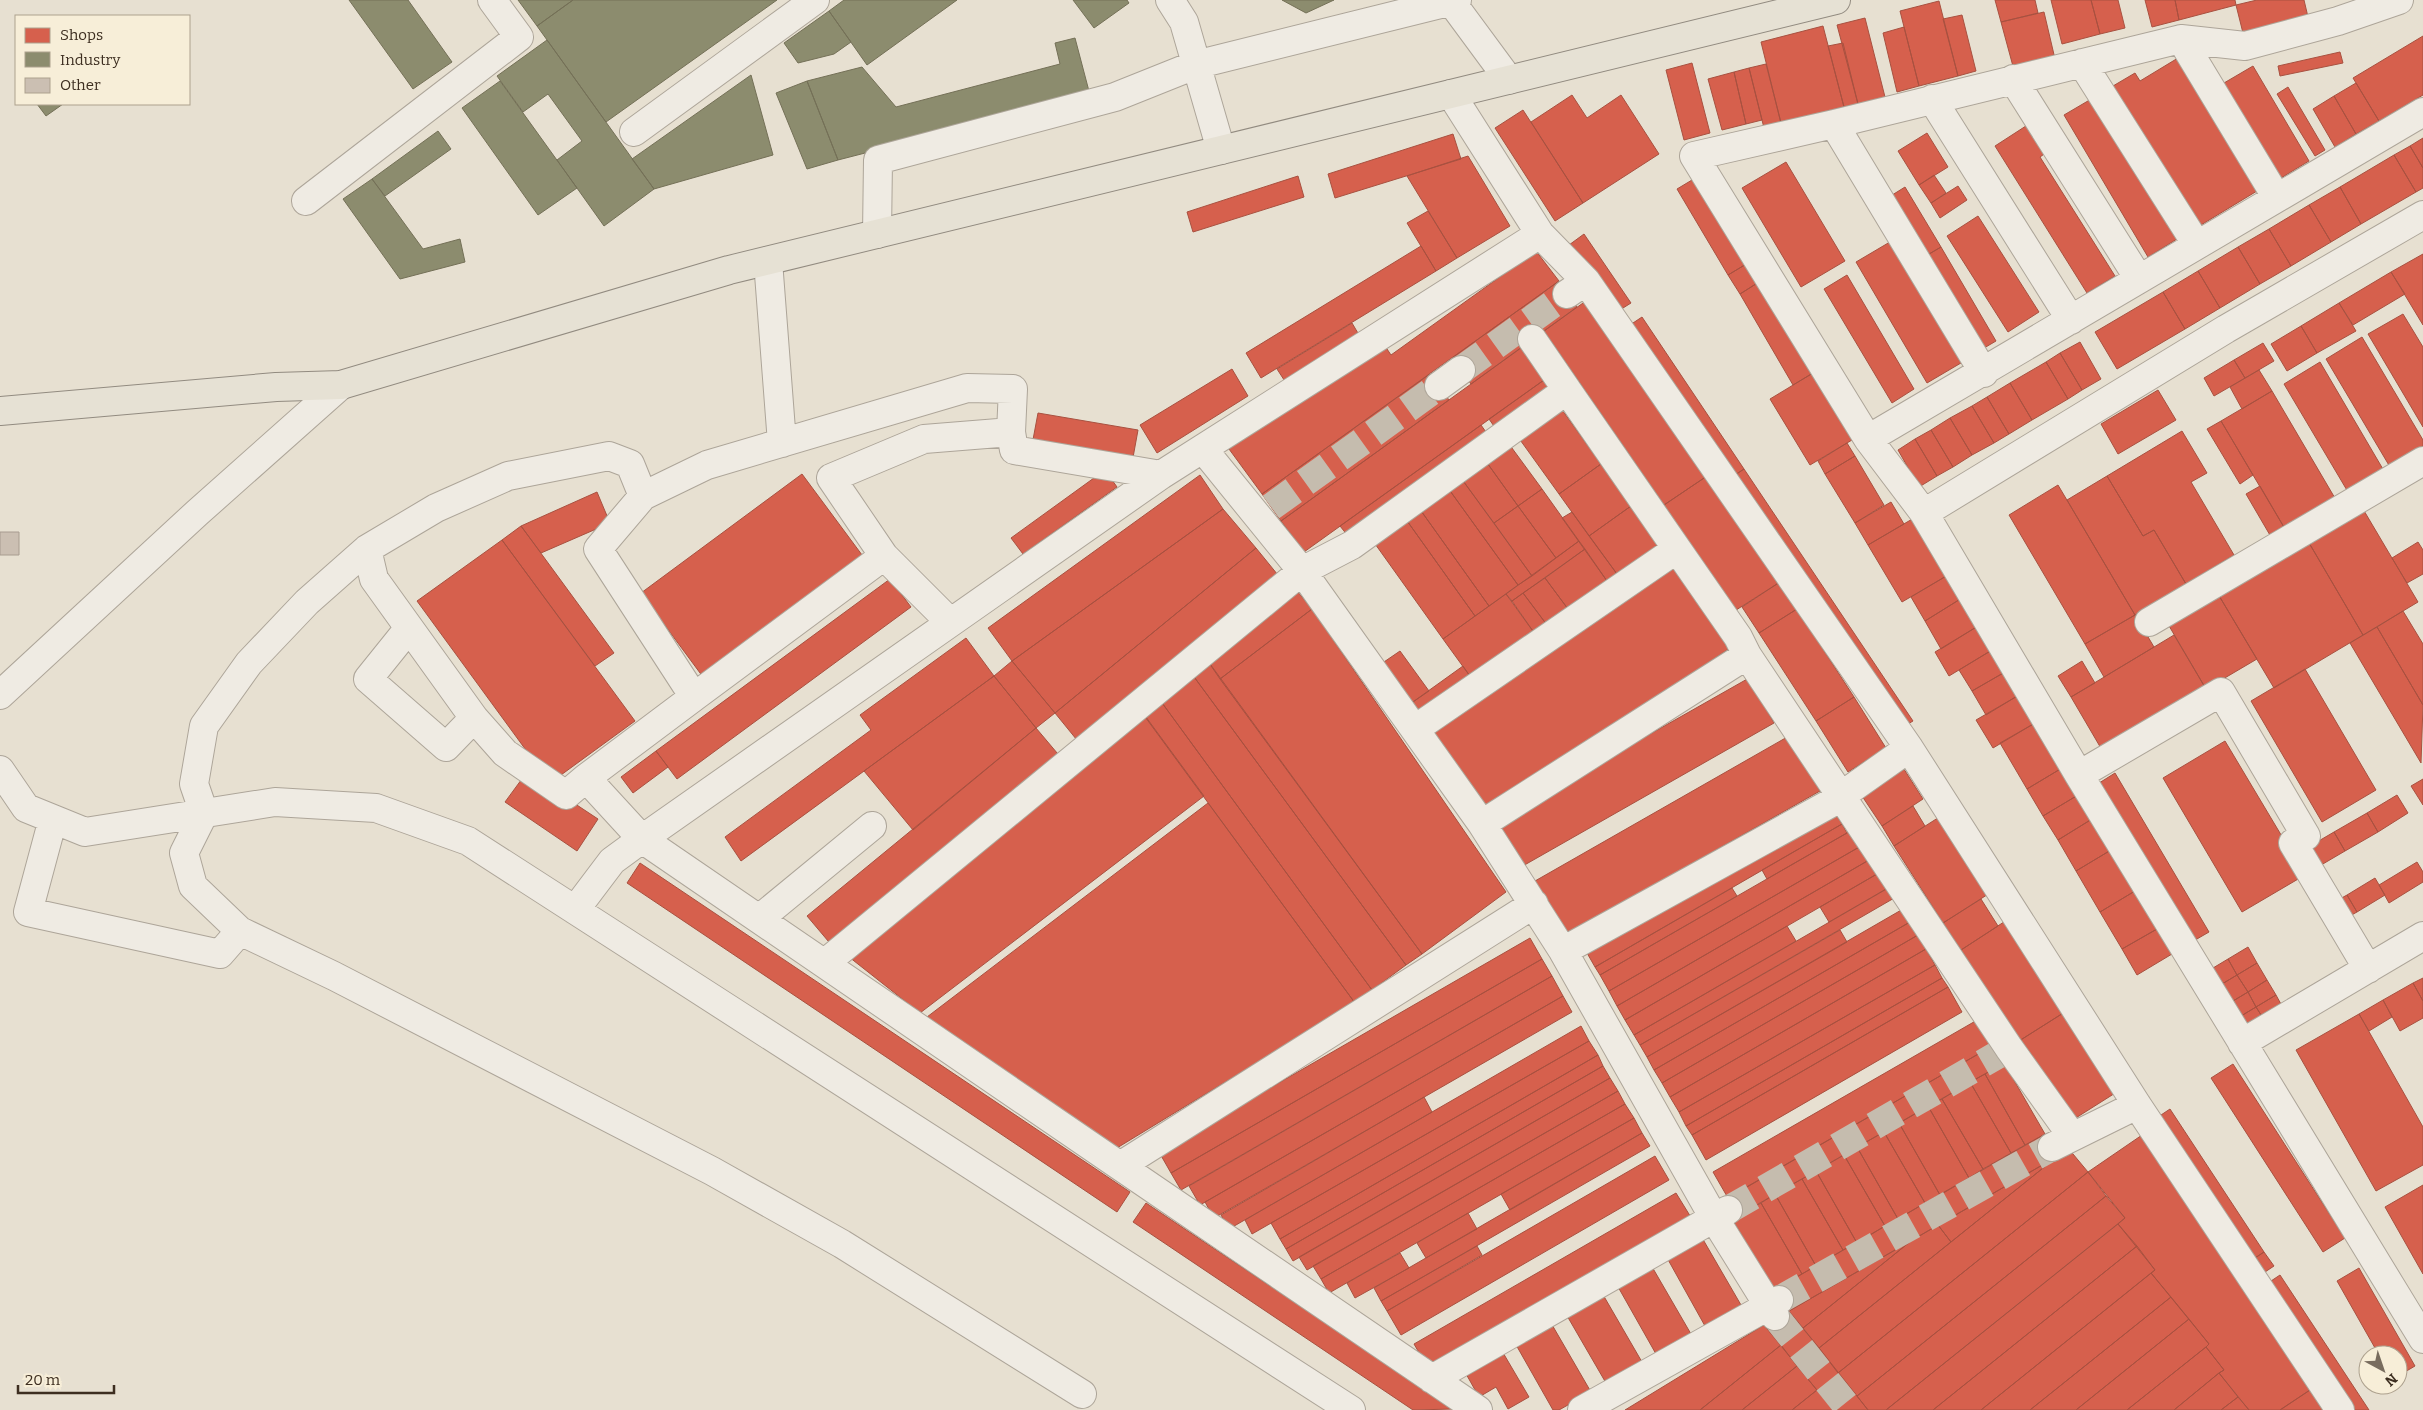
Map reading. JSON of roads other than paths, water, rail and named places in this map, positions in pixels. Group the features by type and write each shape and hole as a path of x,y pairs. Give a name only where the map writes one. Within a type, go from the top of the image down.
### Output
{"main road":[{"path":"0,411 276,386 341,386 729,270 1836,0"}],"lane":[{"path":"306,201 519,37 492,0"},
{"path":"634,132 815,0"},
{"path":"1170,0 1184,22 1195,66 1222,150"},
{"path":"877,234 878,160 1115,97 1195,66 1453,0 1508,80"},
{"path":"2399,0 2338,21 2244,46 2181,39 1834,124 1694,156 1868,439 1924,514 2079,776 2423,1339"},
{"path":"2181,39 2277,198"},
{"path":"2082,63 2197,245"},
{"path":"2013,79 2139,279"},
{"path":"1451,94 1540,234 1577,287 1909,748 2138,1105 2340,1410"},
{"path":"1932,99 2071,320"},
{"path":"1868,439 1984,373 2139,279 2423,112"},
{"path":"1834,124 1984,373"},
{"path":"1924,514 2226,329 2423,215"},
{"path":"575,910 612,861 950,622 1161,476 1540,234"},
{"path":"768,260 782,443"},
{"path":"1532,339 1738,637 1747,655 2062,1141 2138,1105"},
{"path":"1439,386 1461,370"},
{"path":"0,695 197,513 341,386"},
{"path":"694,697 598,549 643,496 707,465 967,388 1013,388 1011,432 1014,450 1161,476"},
{"path":"825,964 1302,572 1352,545 1567,390"},
{"path":"950,622 884,556 831,478 924,439 1011,432"},
{"path":"1203,449 1264,512 1302,572 1482,824 1563,950 1721,1214 1773,1308 1582,1410"},
{"path":"643,496 630,464 609,456 508,476 436,508 367,549 307,602 249,664 204,726 194,784 204,813 184,853 193,886 240,931 334,976 712,1171 842,1244 1082,1394"},
{"path":"2149,622 2423,461"},
{"path":"367,549 374,579 474,718 505,753 566,795 586,778 884,556"},
{"path":"1415,729 1677,549"},
{"path":"409,628 368,679 446,747 474,718"},
{"path":"1482,824 1747,655"},
{"path":"2079,776 2221,692 2306,836 2293,843 2368,968"},
{"path":"1563,950 1840,796 1909,748"},
{"path":"0,770 26,808 85,832 275,802 376,808 468,841 1351,1410"},
{"path":"586,778 642,839 1432,1378 1471,1408"},
{"path":"53,819 28,912 220,954 240,931"},
{"path":"759,919 872,826"},
{"path":"1120,1166 1534,904"},
{"path":"2242,1043 2423,936"},
{"path":"1432,1378 1721,1214"}],"tunnel":[{"path":"1461,370 1567,294"},
{"path":"1271,507 1439,386"},
{"path":"1728,1210 1999,1054"},
{"path":"1779,1300 2052,1147"},
{"path":"1775,1316 1850,1410"}]}
